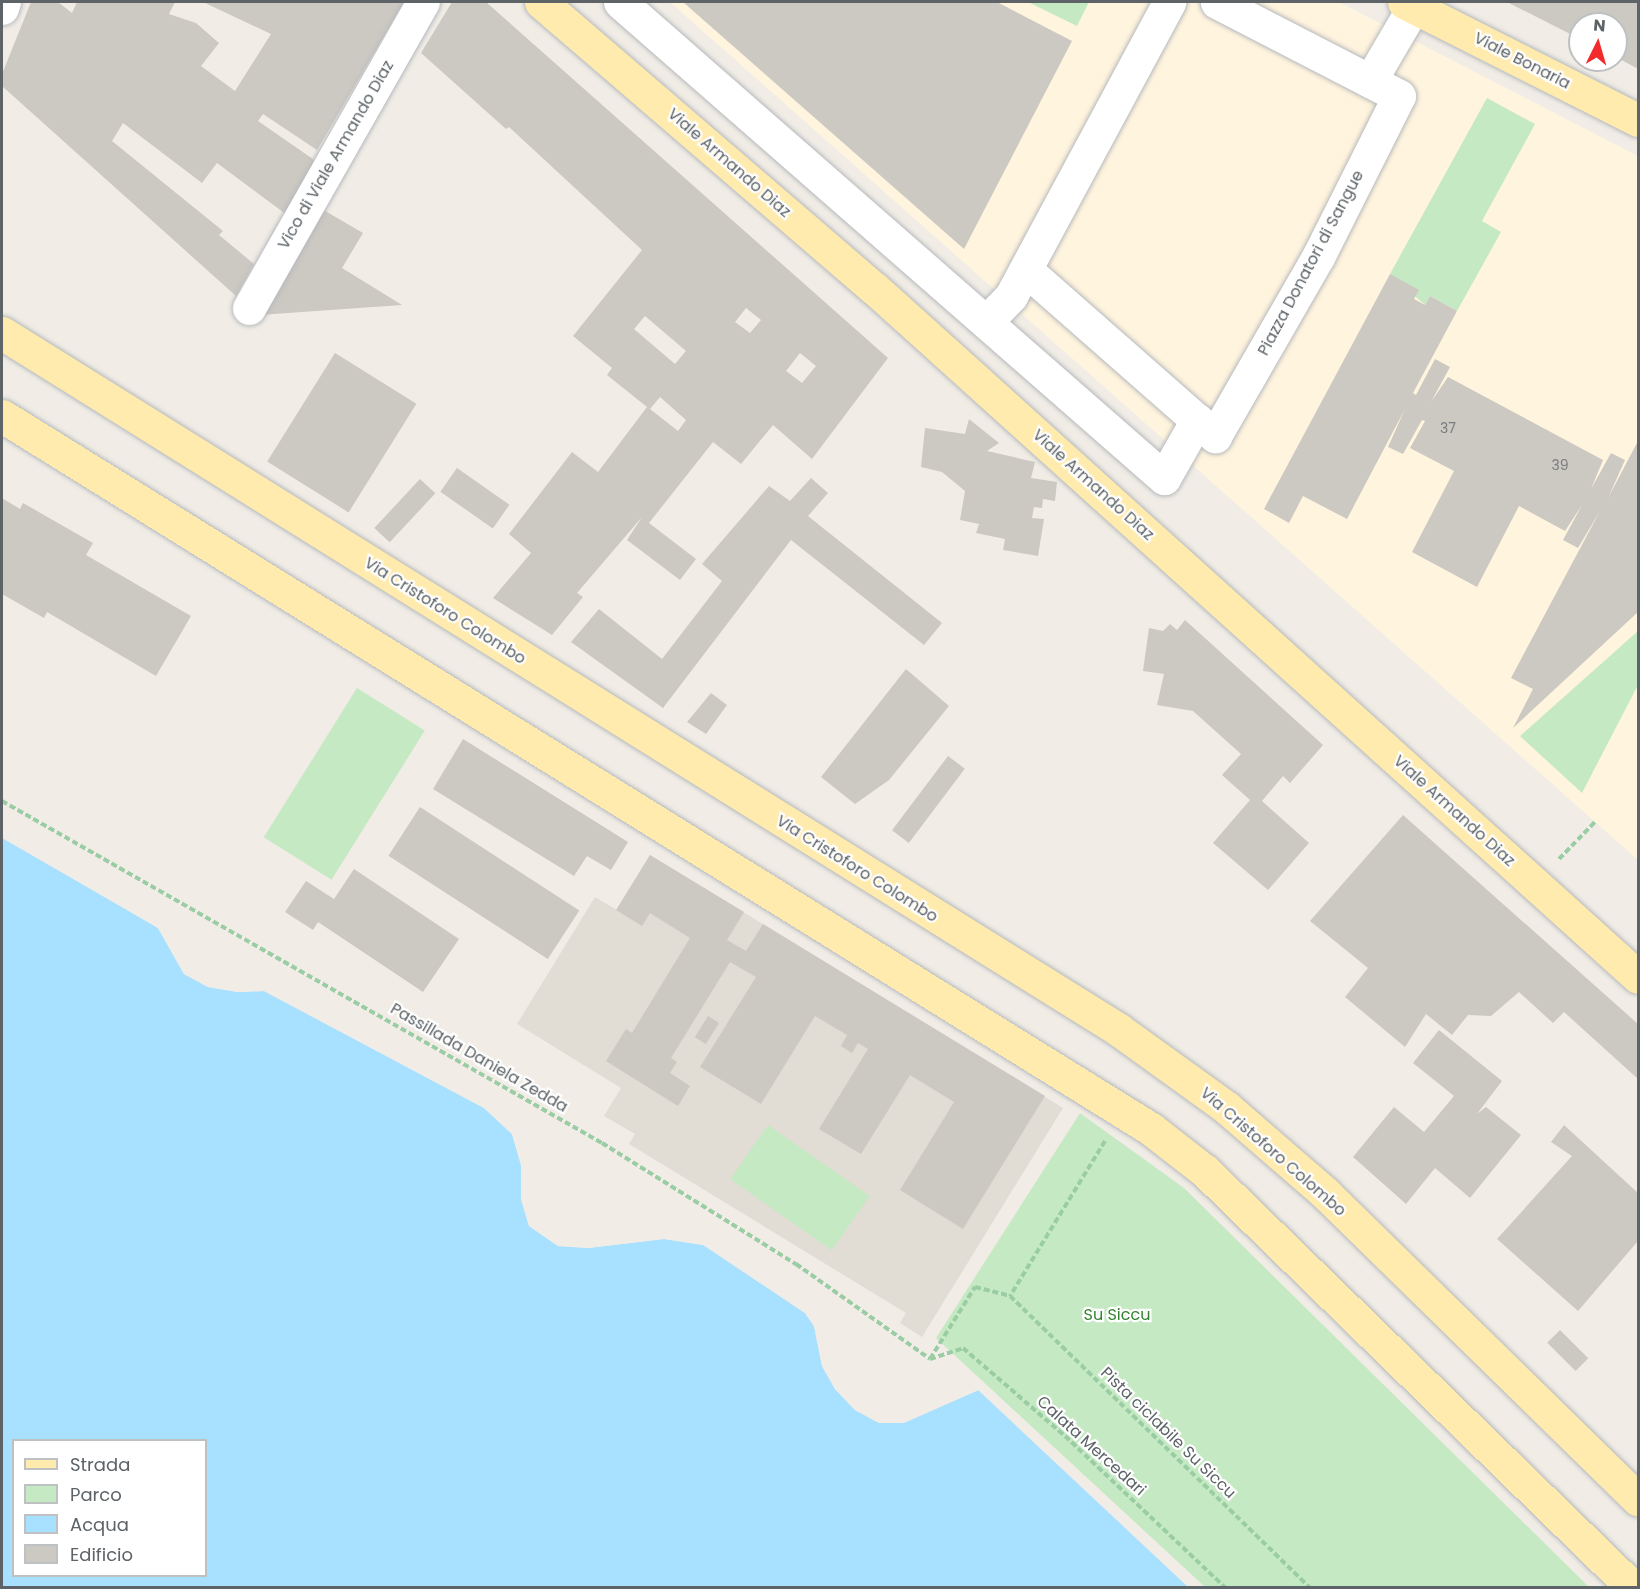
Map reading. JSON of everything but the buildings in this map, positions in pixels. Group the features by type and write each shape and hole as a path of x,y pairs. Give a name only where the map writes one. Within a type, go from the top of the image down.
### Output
{"main road":[{"name":"Viale Armando Diaz","path":"542,2 875,288 1638,977"},
{"name":"Viale Bonaria","path":"1409,4 1638,120"},
{"name":"Via Cristoforo Colombo","path":"2,333 1119,1030 1227,1108 1325,1193 1638,1500"},
{"path":"2,417 1124,1110 1205,1171 1633,1587"}],"street":[{"path":"2,8 4,2"},
{"name":"Vico di Viale Armando Diaz","path":"249,308 423,2"},
{"path":"620,2 953,289 986,322 1164,478 1197,420"},
{"path":"986,322 1011,296 1026,270 1169,2"},
{"name":"Piazza Donatori di Sangue","path":"1026,270 1215,436 1318,257 1399,96 1217,2"},
{"path":"1370,81 1409,4"}],"path":[{"name":"Passillada Daniela Zedda","path":"2,801 602,1143 796,1264 930,1359"},
{"path":"1010,1296 1124,1110"},
{"name":"Pista ciclabile Su Siccu","path":"930,1359 975,1287 1010,1296 1310,1587"},
{"name":"Calata Mercedari","path":"930,1359 963,1348 1065,1436 1226,1587"}],"shaded area":[{"path":"670,2 1339,2 1638,156 1638,860"},
{"path":"650,855 1063,1108 922,1337 900,1323 906,1313 629,1144 635,1134 604,1116 621,1088 517,1024 595,897 617,910"}],"green space":[{"path":"1028,2 1089,2 1077,26"},
{"path":"1487,98 1535,124 1482,221 1501,232 1457,311 1430,296 1425,305 1390,274"},
{"path":"1638,631 1638,685 1582,793 1520,736"},
{"path":"357,688 425,730 332,880 264,837"},
{"name":"Su Siccu","path":"1080,1113 1184,1188 1589,1587 1205,1587 936,1338"},
{"path":"768,1125 870,1196 832,1250 730,1179"}],"water":[{"path":"2,838 158,928 184,974 208,987 238,992 264,991 484,1108 512,1134 521,1165 521,1199 529,1226 558,1246 588,1248 664,1239 703,1245 805,1313 814,1326 822,1366 835,1389 855,1410 879,1423 904,1423 978,1390 1188,1587 2,1587"}],"pier":[{"path":"2,835 159,926 186,972 209,984 239,989 265,988 486,1105 515,1133 524,1165 524,1199 532,1225 559,1243 588,1245 664,1236 705,1242 807,1311 817,1324 825,1365 838,1387 857,1408 880,1420 903,1420 980,1387 1191,1588 979,1390 903,1423 879,1423 855,1410 835,1389 822,1366 814,1326 805,1313 704,1245 664,1239 588,1248 558,1246 529,1226 521,1199 521,1165 512,1134 484,1108 264,991 238,992 208,987 184,974 158,928"}]}
